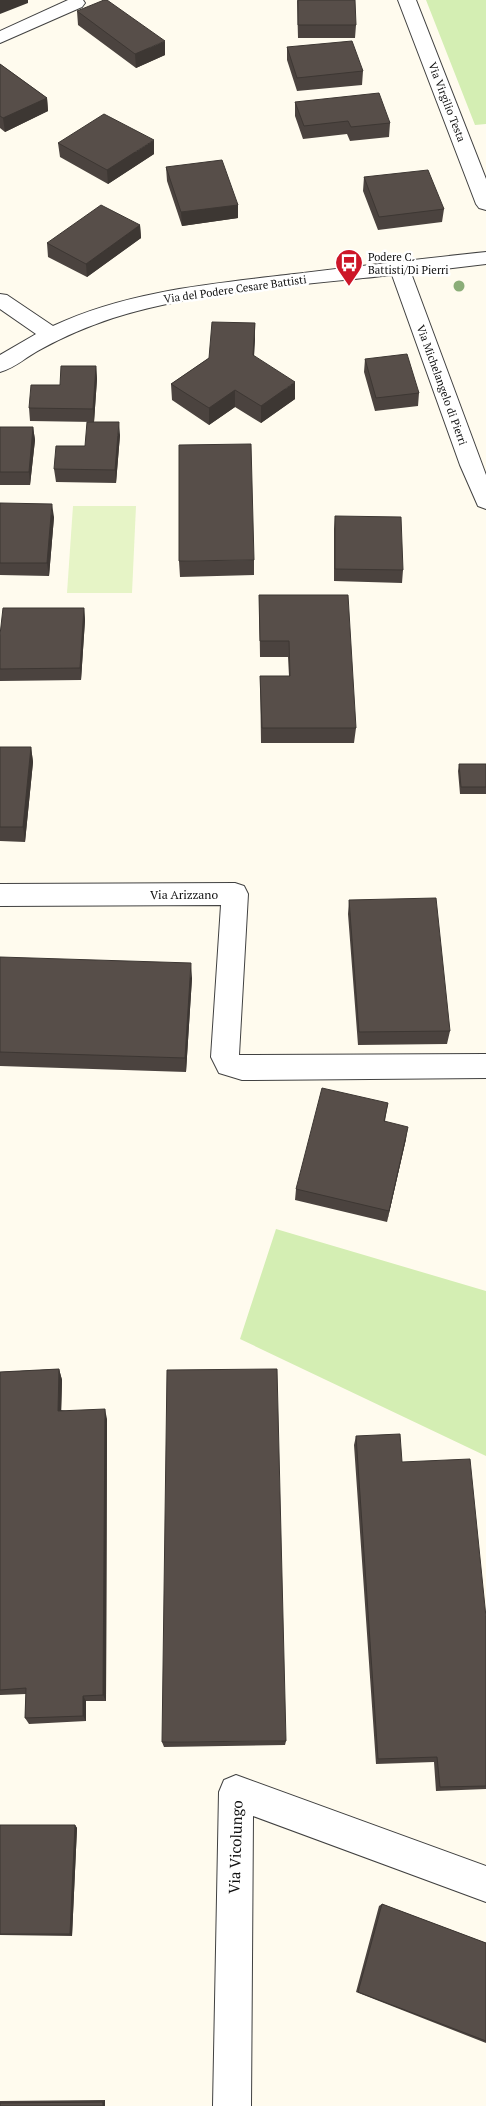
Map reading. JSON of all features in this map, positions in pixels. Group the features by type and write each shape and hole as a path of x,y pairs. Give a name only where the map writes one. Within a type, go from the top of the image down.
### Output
{"street":[{"name":"Via Virgilio Testa","path":"407,0 486,204"},
{"path":"0,38 76,3"},
{"name":"Via del Podere Cesare Battisti","path":"0,365 52,335 107,314 168,298 244,286 486,258"},
{"name":"Via Michelangelo di Pierri","path":"399,268 470,464 486,501"},
{"path":"0,300 52,335"},
{"name":"Via Arizzano","path":"0,895 236,894 226,1057 229,1064 242,1068 486,1066"},
{"name":"Via Vicolungo","path":"232,2106 236,1792 486,1884"}],"green space":[{"path":"426,0 486,0 486,124 475,125"},
{"path":"73,506 136,506 132,593 67,593"},
{"path":"276,1229 486,1291 486,1456 240,1339"}],"building":[{"path":"107,0 165,41 135,54 77,11"},
{"path":"298,0 355,0 356,25 298,25"},
{"path":"352,41 363,71 297,78 287,47"},
{"path":"0,64 47,98 3,118 0,116"},
{"path":"379,93 390,123 351,127 348,121 304,126 295,102"},
{"path":"104,114 154,140 107,170 58,143"},
{"path":"222,160 238,205 181,212 166,167"},
{"path":"428,170 444,209 379,217 364,177"},
{"path":"101,205 140,225 86,264 47,243"},
{"path":"212,322 255,323 253,355 295,382 261,406 235,390 209,408 171,384 209,358"},
{"path":"407,354 419,393 376,398 365,359"},
{"path":"61,366 96,366 93,409 29,408 31,385 60,385"},
{"path":"87,422 119,422 115,470 54,469 56,446 85,446"},
{"path":"0,427 33,427 29,472 0,472"},
{"path":"251,444 254,560 179,561 179,445"},
{"path":"0,503 52,504 47,563 0,563"},
{"path":"335,516 401,517 403,570 335,569"},
{"path":"259,595 348,595 356,728 262,728 260,676 290,676 289,641 260,641"},
{"path":"3,608 84,608 80,668 0,669 0,635"},
{"path":"0,747 31,747 23,827 0,827"},
{"path":"459,764 486,764 486,787 461,787"},
{"path":"436,898 450,1031 359,1032 349,900"},
{"path":"0,957 191,963 185,1058 0,1052"},
{"path":"322,1088 388,1103 384,1121 408,1127 389,1211 296,1189"},
{"path":"59,1369 58,1411 105,1409 103,1695 83,1696 83,1716 25,1718 26,1688 0,1690 0,1372"},
{"path":"277,1369 286,1741 162,1742 167,1370"},
{"path":"400,1434 402,1462 470,1459 486,1617 486,1786 440,1787 437,1757 378,1759 356,1436"},
{"path":"0,1825 75,1825 70,1934 0,1934"},
{"path":"382,1904 486,1943 486,2041 358,1992"},
{"path":"103,2102 103,2106 0,2106 0,2103"}],"place":[{"name":"Podere C. Battisti/Di Pierri","path":"349,287"}]}
